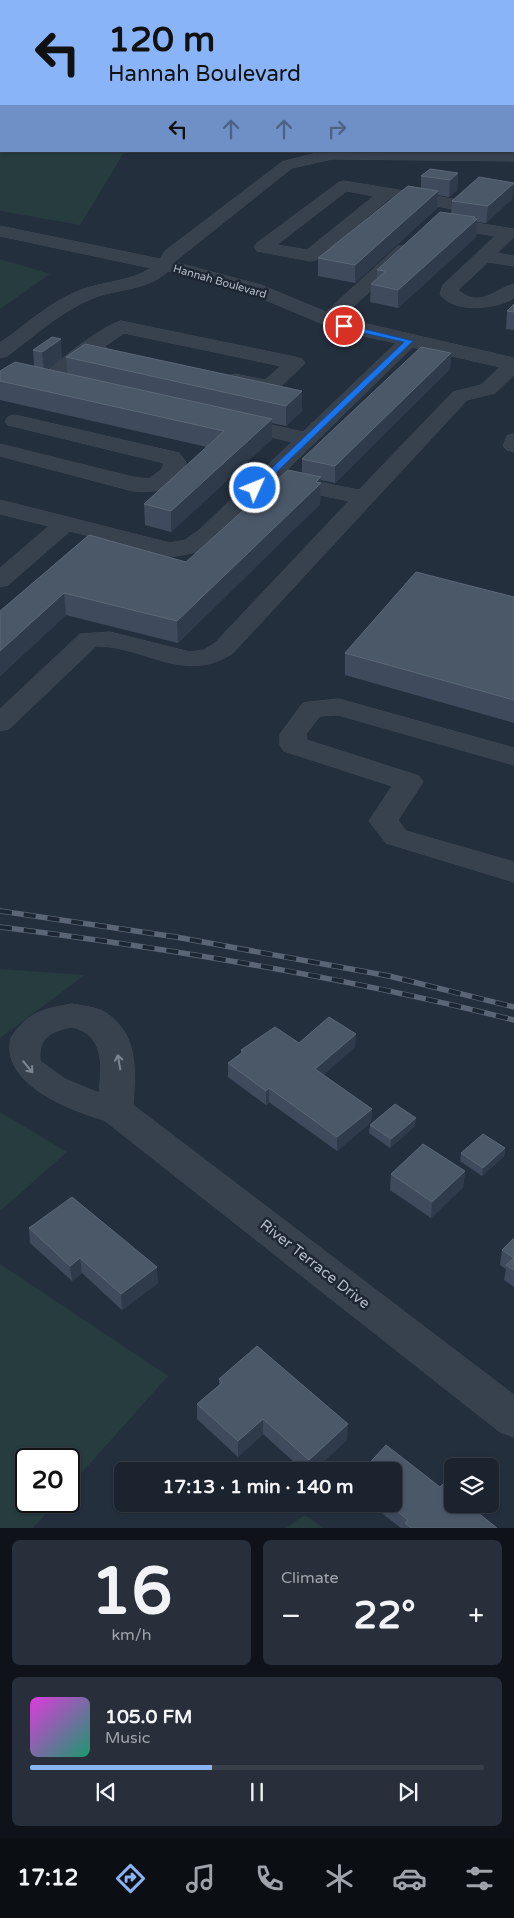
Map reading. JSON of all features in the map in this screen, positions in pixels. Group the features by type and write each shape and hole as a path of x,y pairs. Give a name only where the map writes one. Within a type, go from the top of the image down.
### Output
{"street":[{"path":"0,231 164,265 172,255 287,165 332,154 510,156"},
{"path":"488,172 510,156"},
{"path":"388,193 310,256 263,247 344,186 388,193 454,204"},
{"path":"467,191 431,225 511,230"},
{"path":"511,230 449,289 449,294 476,302 495,302 506,297 514,289"},
{"path":"328,320 413,241"},
{"path":"484,256 514,261"},
{"name":"Hannah Boulevard","path":"0,352 72,302 87,294 120,287 157,274 164,265 255,289 344,326 514,364"},
{"path":"21,374 90,348 121,327 295,364 269,387 212,375"},
{"path":"0,507 170,550 192,546 206,536 409,341"},
{"path":"90,348 119,354"},
{"path":"0,723 89,638 110,639 190,660 212,656 224,648 460,396 488,389 514,364"},
{"path":"21,374 76,386"},
{"path":"220,419 307,439"},
{"path":"0,450 133,484 154,486 162,482 172,472 174,462 171,458 16,421"},
{"path":"514,440 514,446"},
{"path":"267,477 364,498"},
{"path":"0,580 66,523"},
{"path":"514,757 339,707 312,709 293,734 294,746 409,782 383,821 396,837 514,872"},
{"name":"River Terrace Drive","path":"116,1110 514,1419"}],"green space":[{"path":"0,152 124,152 80,225 0,211"},
{"path":"0,259 50,274 0,309"},
{"path":"0,969 85,975 0,1038"},
{"path":"0,1112 67,1152 0,1211"},
{"path":"0,1264 168,1376 80,1475 80,1448 15,1448 15,1513 46,1513 33,1528 0,1528"},
{"path":"305,1515 324,1528 286,1528"}],"building":[{"path":"430,169 458,173 450,180 421,176"},
{"path":"479,177 514,183 488,206 452,201"},
{"path":"408,186 438,191 355,265 318,258"},
{"path":"440,212 475,217 473,219 477,219 398,290 371,284 386,271 377,270"},
{"path":"514,304 514,312 507,311"},
{"path":"52,337 61,339 42,352 33,350"},
{"path":"85,344 302,391 286,406 66,357"},
{"path":"421,347 451,353 335,466 302,459"},
{"path":"15,362 272,419 171,511 144,504 224,431 0,381 0,371"},
{"path":"288,470 321,477 316,482 321,483 177,621 64,593 0,651 0,611 89,535 186,562"},
{"path":"416,572 514,597 514,700 345,653"},
{"path":"329,1017 356,1034 315,1069 372,1109 337,1137 269,1088 266,1091 228,1063 243,1052 241,1050 275,1027 299,1043"},
{"path":"395,1104 416,1118 391,1139 370,1125"},
{"path":"483,1134 505,1148 483,1168 461,1153"},
{"path":"423,1144 465,1171 432,1202 391,1174"},
{"path":"72,1197 157,1267 121,1294 80,1258 70,1266 29,1228"},
{"path":"514,1238 514,1258 502,1250"},
{"path":"514,1258 514,1270 506,1265"},
{"path":"257,1346 348,1424 309,1460 263,1419 238,1441 197,1404 222,1383 219,1379"},
{"path":"386,1445 440,1487 444,1485 444,1513 478,1513 497,1528 411,1528 405,1523 408,1520 398,1512 402,1512 402,1462 370,1462"}],"railway":[{"path":"0,911 176,937 389,976 514,1007"},
{"path":"0,927 130,945 323,977 514,1020"}],"route":[{"path":"255,488 409,341 344,326"}]}
